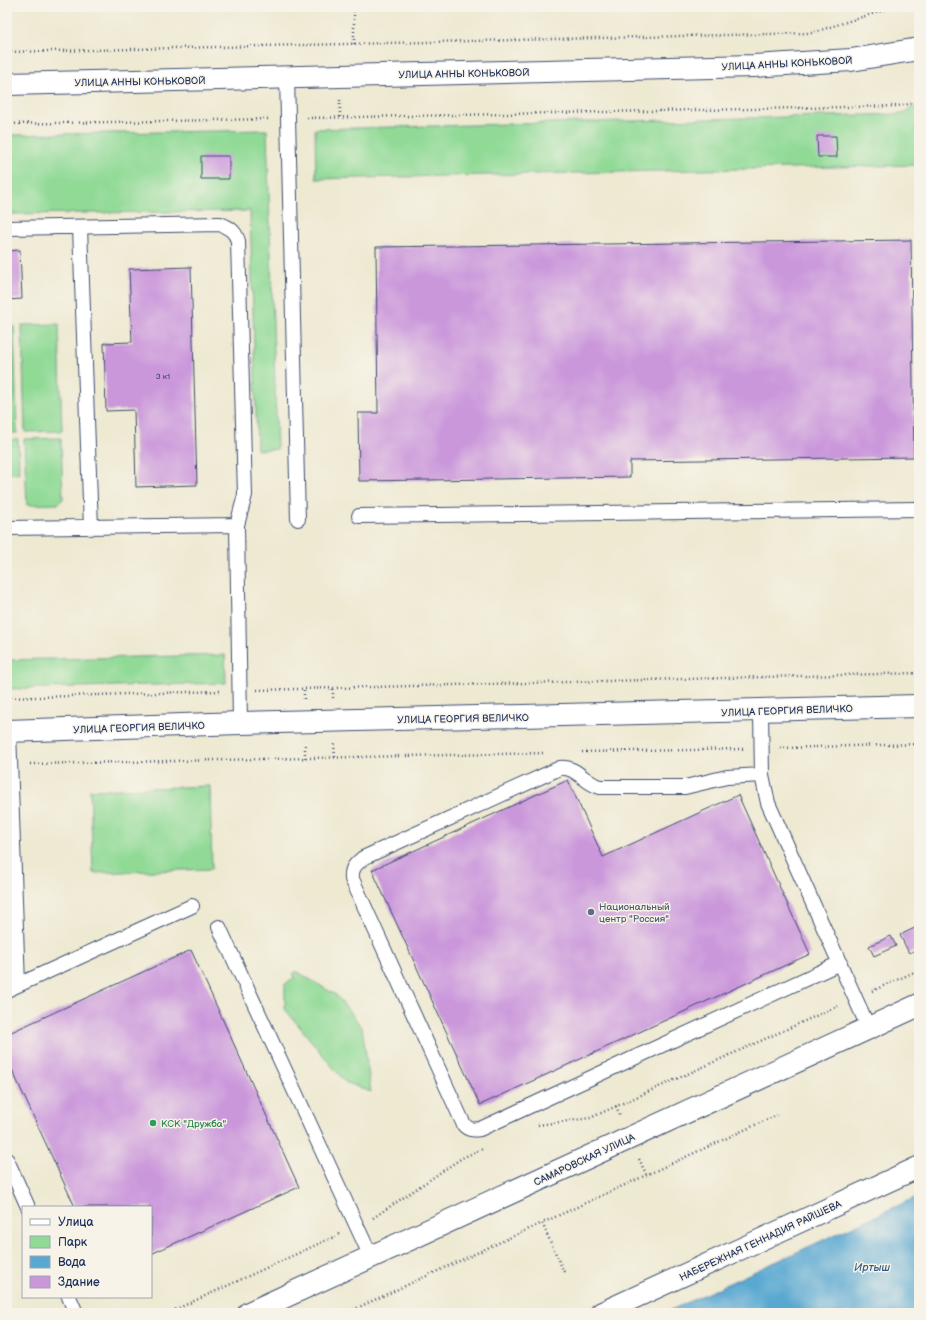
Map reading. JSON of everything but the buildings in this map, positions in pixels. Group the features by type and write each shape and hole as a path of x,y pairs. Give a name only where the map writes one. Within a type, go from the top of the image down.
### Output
{"street":[{"name":"УЛИЦА АННЫ КОНЬКОВОЙ","path":"7,84 807,64 851,60 919,49"},
{"name":"УЛИЦА ГЕОРГИЯ ВЕЛИЧКО","path":"8,732 240,723 919,706"},
{"name":"САМАРОВСКАЯ УЛИЦА","path":"249,1313 919,1005"},
{"name":"НАБЕРЕЖНАЯ ГЕННАДИЯ РАЙШЕВА","path":"601,1313 919,1167"}],"lane":[{"path":"287,77 298,520"},
{"path":"7,228 220,224 229,228 235,233 238,249 245,495 237,525 240,723"},
{"path":"80,227 91,528"},
{"path":"359,516 919,509"},
{"path":"7,528 237,525"},
{"path":"761,711 762,775 768,803 869,1029"},
{"path":"8,732 10,765 13,987 192,906"},
{"path":"762,775 727,777 685,787 600,788 593,786 571,768 560,768 363,858 355,865 352,871 352,879 464,1125 468,1129 473,1130 480,1129 840,963"},
{"path":"219,927 371,1257"},
{"path":"7,1160 28,1206"},
{"path":"68,1298 76,1313"}],"path":[{"path":"354,7 354,44"},
{"path":"7,52 811,33 894,7"},
{"path":"7,124 890,106 919,102"},
{"path":"7,698 239,690 919,673"},
{"path":"580,752 762,749 919,744"},
{"path":"10,765 548,753"},
{"path":"537,1125 590,1118 919,970"},
{"path":"346,1313 777,1115"},
{"path":"168,1313 370,1220 462,1158 489,1146"},
{"path":"542,1223 564,1272"}],"green space":[{"path":"910,108 919,108 919,165 316,179 315,129 903,114"},
{"path":"267,130 277,449 257,450 250,211 7,214 7,135"},
{"path":"59,324 62,431 25,432 22,325"},
{"path":"7,326 14,326 17,433 7,433"},
{"path":"61,438 63,499 58,504 27,505 24,439"},
{"path":"18,439 19,473 7,473 7,440"},
{"path":"225,655 226,683 7,689 7,660"},
{"path":"210,786 212,869 93,873 90,790"},
{"path":"296,971 336,995 362,1027 371,1092 345,1082 285,1009 285,984 295,977 293,974"}],"water":[{"name":"Иртыш","path":"919,1196 919,1313 664,1313"}],"place":[{"name":"Национальный центр \"Россия\"","path":"591,912"},
{"name":"КСК \"Дружба\"","path":"153,1123"}]}
